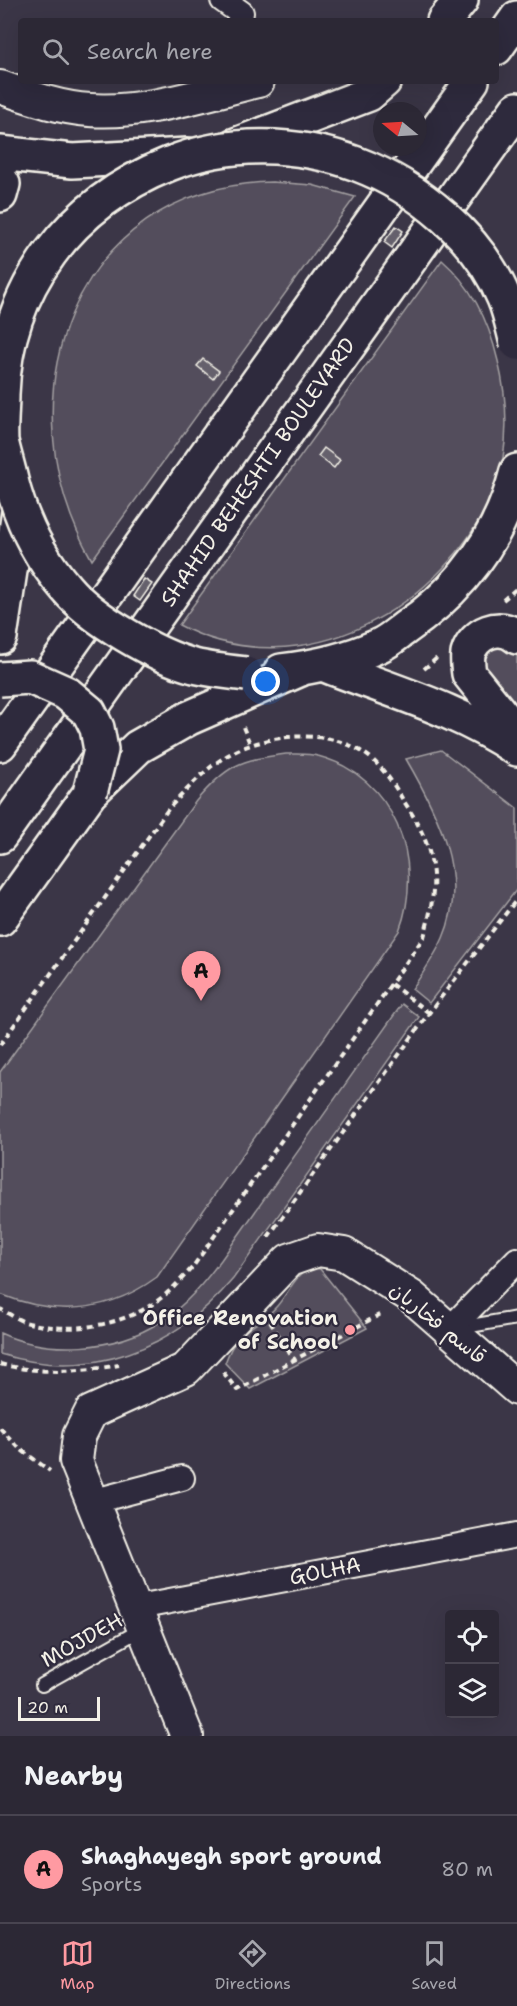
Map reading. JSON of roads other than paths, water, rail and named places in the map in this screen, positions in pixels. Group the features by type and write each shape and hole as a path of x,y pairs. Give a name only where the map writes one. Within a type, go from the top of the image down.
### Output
{"main road":[{"path":"499,44 517,18"},
{"path":"0,153 72,161 193,155 231,147 369,94 381,84"},
{"path":"0,744 470,84"},
{"name":"SHAHID BEHESHTI BOULEVARD","path":"0,836 517,109"},
{"path":"231,147 290,148 340,158 382,174 422,199 474,248 504,297 517,343"},
{"path":"193,155 146,174 110,193 68,232 41,266 17,312 3,363 0,436 19,511 42,556 67,590 139,643 193,666 246,674 314,667 429,702 488,729 517,749"},
{"path":"0,179 3,184 0,195"},
{"path":"0,919 90,793 138,747 189,718 314,667 380,645 436,607 481,555 515,492"},
{"path":"0,637 19,511"},
{"path":"517,637 501,629 491,631 472,647 468,663 469,674 517,734"},
{"path":"0,679 30,677 66,693 89,712 97,728 101,750 90,793"}],"street":[{"path":"430,18 454,8"},
{"path":"0,87 47,103 90,110 142,108 245,84"},
{"name":"قاسم فخاریان","path":"91,1502 76,1461 79,1436 91,1412 186,1369 289,1260 318,1250 344,1254 412,1297 517,1389"},
{"path":"449,1330 517,1260"},
{"path":"182,1478 91,1502 187,1736"},
{"name":"GOLHA","path":"138,1618 517,1535"}],"lane":[{"path":"449,1330 517,1318"},
{"name":"MOJDEH","path":"42,1685 138,1618"}],"place":[{"name":"Shaghayegh sport ground","path":"201,1001"},
{"name":"Office Renovation of School","path":"350,1330"}]}
